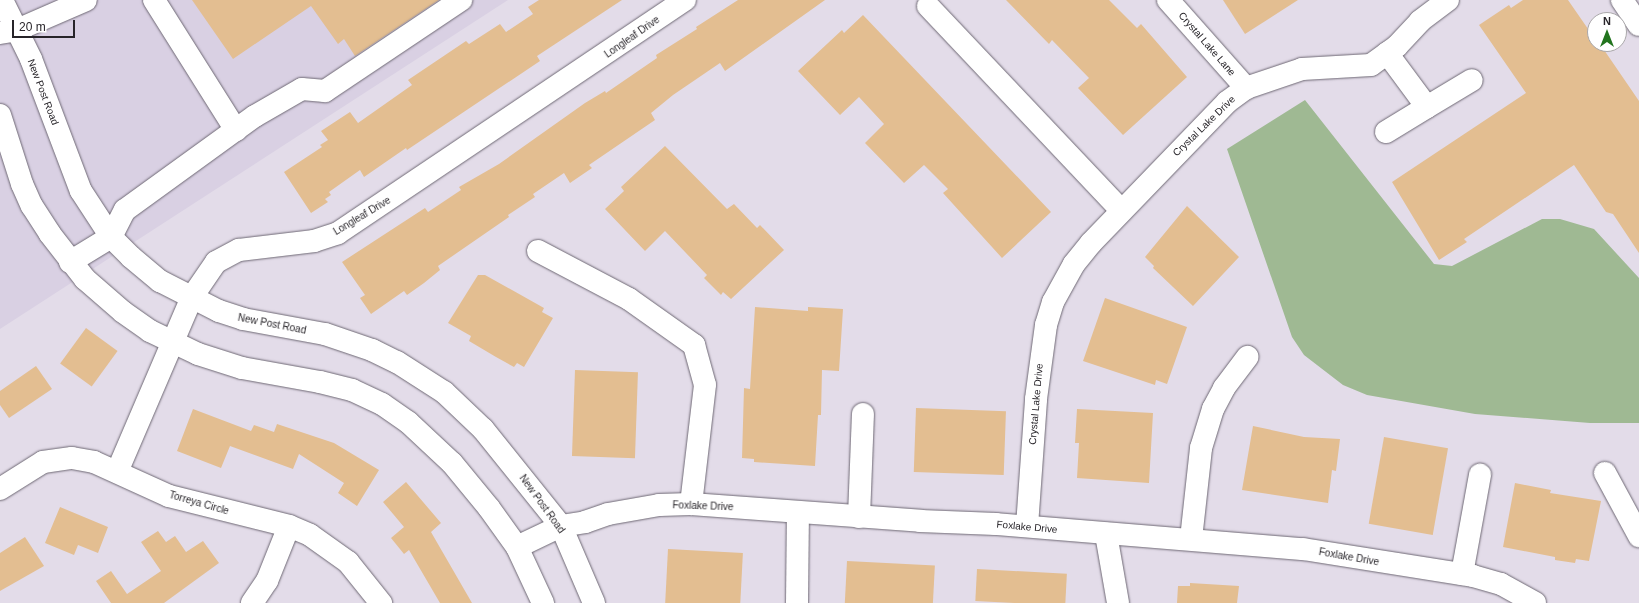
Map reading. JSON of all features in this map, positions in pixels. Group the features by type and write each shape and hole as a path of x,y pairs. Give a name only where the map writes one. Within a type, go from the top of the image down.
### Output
{"street":[{"name":"New Post Road","path":"2,0 8,31 31,59 81,191 111,237 160,281 219,311 243,320 325,334 372,350 422,376 444,392 483,429 561,526 594,603"},
{"path":"8,31 86,0"},
{"path":"154,0 236,130"},
{"path":"70,262 111,237 125,210 236,130 302,89 325,91 461,0"},
{"name":"Longleaf Drive","path":"117,472 192,297 216,262 239,250 314,241 338,232 685,0"},
{"name":"Crystal Lake Lane","path":"1168,0 1246,88"},
{"name":"Crystal Lake Drive","path":"1027,526 1037,392 1046,325 1053,302 1074,264 1121,210 1227,102 1246,88 1302,69 1371,65 1387,53 1420,21 1448,0"},
{"path":"1622,0 1639,25"},
{"path":"928,6 1121,210"},
{"path":"1387,53 1427,107"},
{"path":"1386,132 1472,80"},
{"path":"0,115 30,200 70,262 85,279 123,312 172,342 198,354 242,368 320,382 352,390 382,404 408,422 452,463 490,508 517,547 543,603"},
{"path":"538,250 629,299 694,345 704,385 692,504"},
{"path":"1191,539 1201,448 1211,416 1224,388 1247,357"},
{"path":"859,517 863,414"},
{"name":"Torreya Circle","path":"0,489 43,462 72,458 94,462 192,503 289,526 310,535 348,562 381,603"},
{"path":"1605,473 1639,536"},
{"path":"1462,574 1480,475"},
{"name":"Foxlake Drive","path":"517,547 561,526 632,508 692,504 859,517 1027,526 1106,534 1302,548 1462,574 1501,584 1534,602"},
{"path":"797,603 798,512"},
{"path":"252,603 267,582 289,526"},
{"path":"1106,534 1118,603"}],"shaded area":[{"path":"0,0 508,0 0,329"}],"green space":[{"path":"1305,100 1434,264 1452,266 1542,219 1560,219 1594,229 1639,278 1639,423 1590,423 1475,414 1367,395 1343,385 1304,355 1292,337 1227,149"}],"building":[{"path":"192,0 439,0 355,56 344,39 338,44 311,6 233,59"},
{"path":"539,0 622,0 537,56 540,61 407,150 406,148 364,177 360,170 329,192 331,195 325,199 328,202 311,213 284,172 322,147 320,145 328,140 321,131 350,112 358,123 412,85 408,80 466,41 469,44 500,24 506,32 533,14 528,7"},
{"path":"738,0 825,0 725,71 720,63 673,95 651,113 655,120 589,165 592,168 570,183 564,173 533,194 535,197 508,215 509,217 438,266 440,270 424,283 407,295 404,291 371,314 360,298 365,295 342,262 425,208 428,212 461,190 459,187 499,164 585,103 605,91 606,93 657,58 656,55 697,29 696,27"},
{"path":"1006,0 1109,0 1137,28 1141,24 1187,77 1123,135 1078,88 1089,78 1052,40 1049,44"},
{"path":"1223,0 1298,0 1245,34"},
{"path":"1523,0 1568,0 1587,27 1587,52 1605,52 1639,101 1639,253 1613,214 1606,212 1574,165 1464,239 1467,242 1439,260 1392,182 1526,93 1479,25 1509,5 1511,8"},
{"path":"863,15 1051,212 1002,258 943,193 948,189 924,165 904,183 865,143 884,124 859,97 840,115 798,71 842,30 844,33"},
{"path":"665,146 727,209 734,204 757,228 760,225 784,250 731,299 723,292 721,295 704,278 707,275 665,231 645,251 605,209 624,191 621,187"},
{"path":"1187,206 1239,257 1193,306 1153,268 1154,266 1145,257"},
{"path":"478,275 485,275 544,308 542,312 553,318 524,367 517,363 514,367 496,357 469,341 471,336 448,323"},
{"path":"1105,298 1187,327 1167,384 1156,380 1155,385 1083,361"},
{"path":"755,307 808,311 808,307 843,309 839,371 822,370 821,415 818,415 815,466 754,462 754,459 742,458 744,388 750,389"},
{"path":"86,328 118,351 92,387 60,364"},
{"path":"36,366 52,389 9,418 0,405 0,391"},
{"path":"575,370 638,372 635,458 572,456"},
{"path":"916,408 1006,411 1004,475 914,472"},
{"path":"193,409 251,431 254,425 274,432 277,424 334,443 379,470 357,506 338,493 344,483 299,454 293,469 230,446 221,468 177,451"},
{"path":"1077,409 1153,413 1149,483 1077,478 1079,443 1075,443"},
{"path":"1253,426 1304,437 1340,439 1336,471 1332,470 1328,503 1242,490"},
{"path":"1384,437 1448,448 1433,535 1369,524"},
{"path":"406,482 441,523 431,532 472,603 440,603 409,550 404,554 391,538 404,527 383,502"},
{"path":"1515,483 1551,490 1550,493 1601,501 1589,561 1576,559 1575,563 1555,560 1555,557 1503,547"},
{"path":"60,507 108,527 98,553 78,545 74,555 45,543"},
{"path":"158,531 166,542 175,536 186,552 203,541 219,563 164,603 111,603 96,581 111,571 127,594 161,571 141,542"},
{"path":"25,537 44,566 0,591 0,553"},
{"path":"668,549 743,553 740,603 665,603"},
{"path":"847,561 935,566 933,603 845,603"},
{"path":"977,569 1067,574 1065,603 975,601"},
{"path":"1190,583 1239,586 1237,603 1177,603 1178,586 1190,586"}]}
